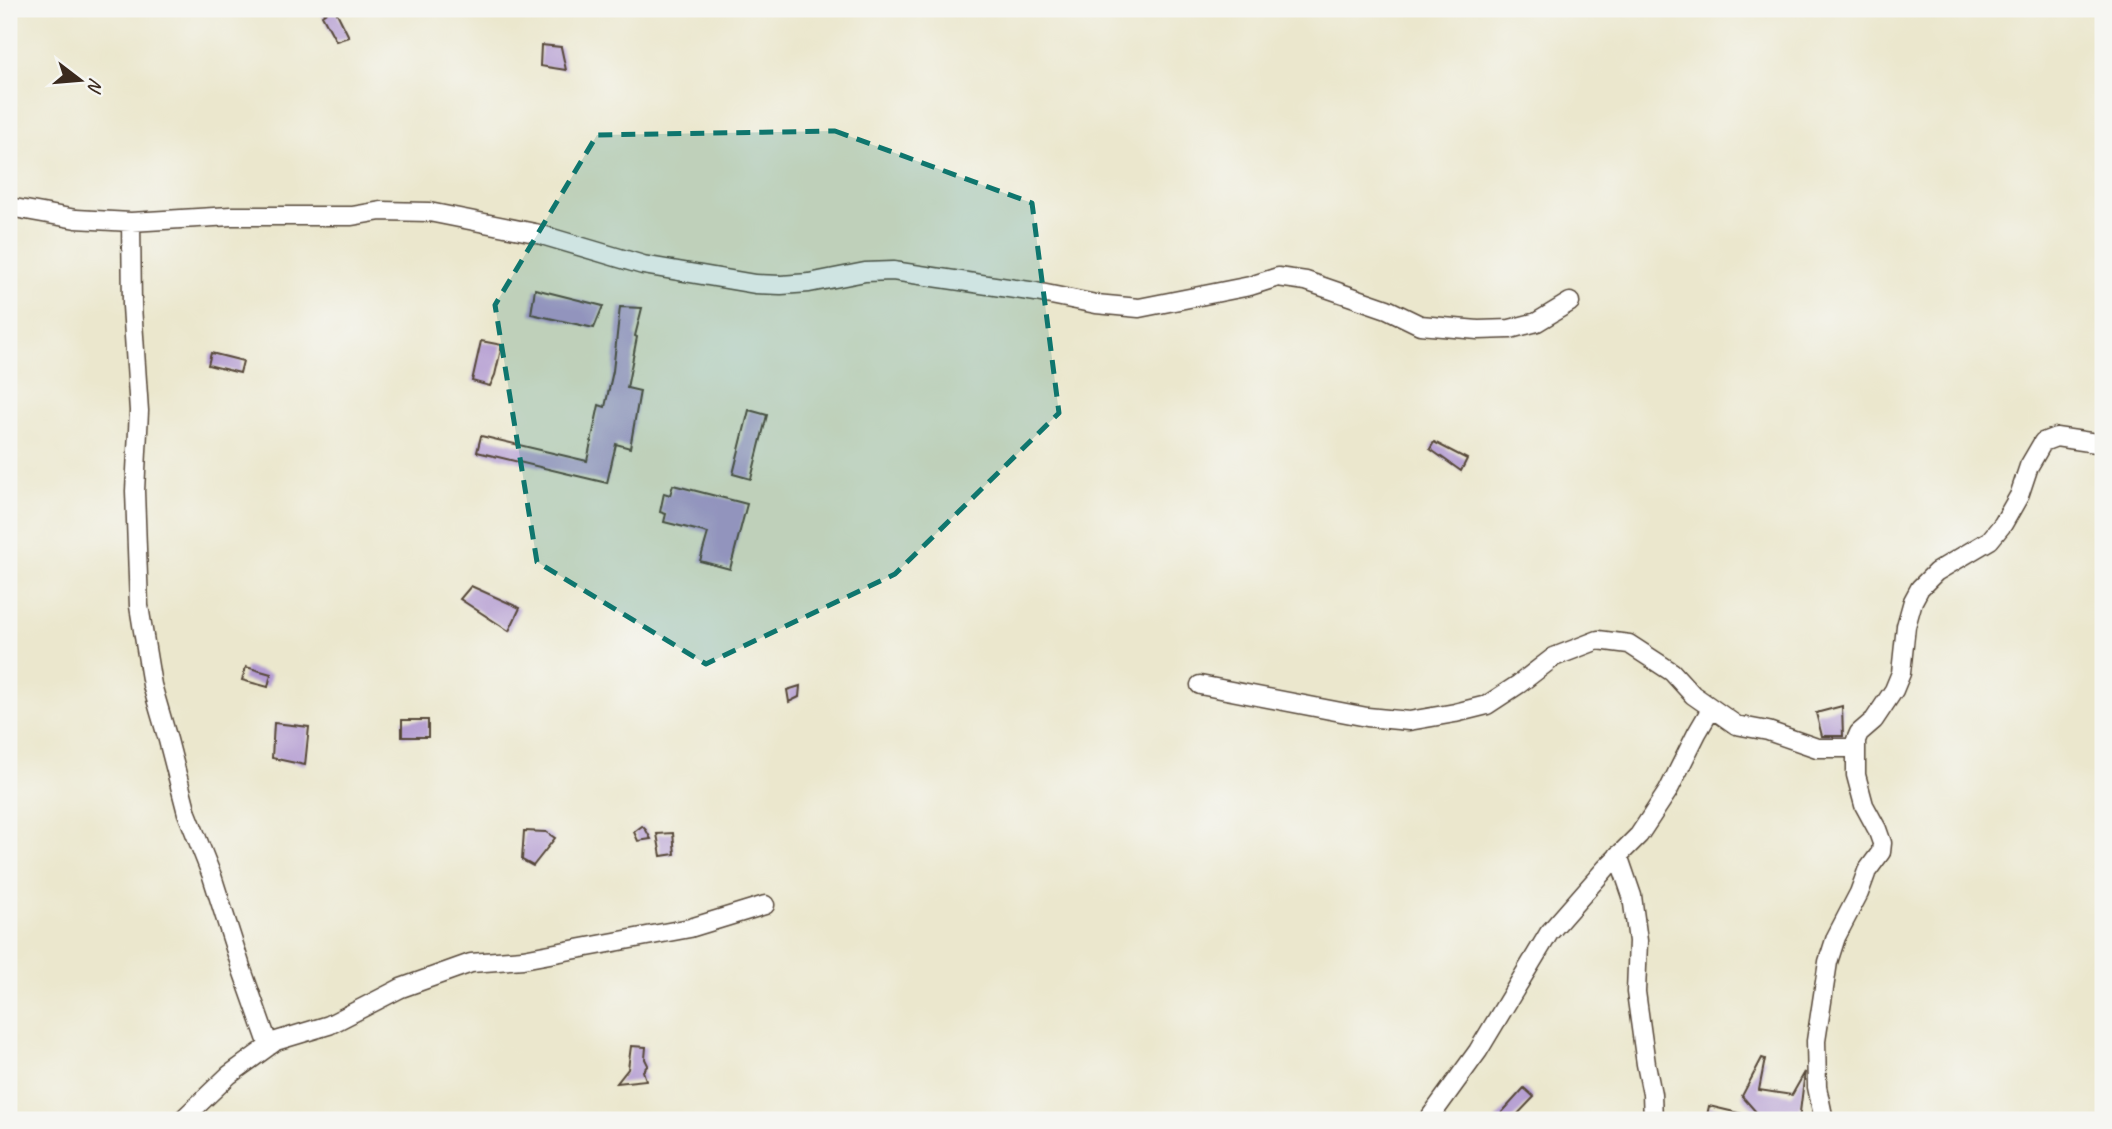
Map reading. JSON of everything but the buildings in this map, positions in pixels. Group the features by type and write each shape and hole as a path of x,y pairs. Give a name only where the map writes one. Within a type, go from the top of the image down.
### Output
{"street":[{"path":"9,207 76,219 131,222 231,216 352,216 380,211 429,212 534,233 643,265 755,284 809,283 865,272 893,271 953,278 1096,304 1139,308 1278,278 1306,281 1387,309 1420,325 1478,330 1510,329 1536,322 1570,302"},
{"path":"131,222 132,306 139,411 135,492 139,606 152,685 187,813 212,876 269,1046"},
{"path":"1824,1120 1816,1087 1816,1041 1828,962 1836,937 1867,871 1881,852 1882,843 1856,775 1856,740 1859,733 1874,720 1894,690 1900,673 1906,626 1913,601 1920,588 1936,572 1990,540 2019,496 2029,467 2043,442 2056,437 2103,444"},
{"path":"1200,685 1367,717 1409,721 1487,705 1555,657 1598,640 1629,644 1672,671 1693,695 1736,724 1768,731 1817,748 1856,748"},
{"path":"1428,1120 1478,1051 1549,933 1639,835 1668,791 1711,709"},
{"path":"1618,855 1632,896 1638,940 1636,992 1653,1094 1653,1120"},
{"path":"182,1120 229,1075 276,1041 329,1025 401,988 471,964 523,959 690,928 765,905"}],"highlighted area":[{"path":"835,131 1032,203 1059,413 895,574 706,664 537,562 495,305 597,135"}]}
